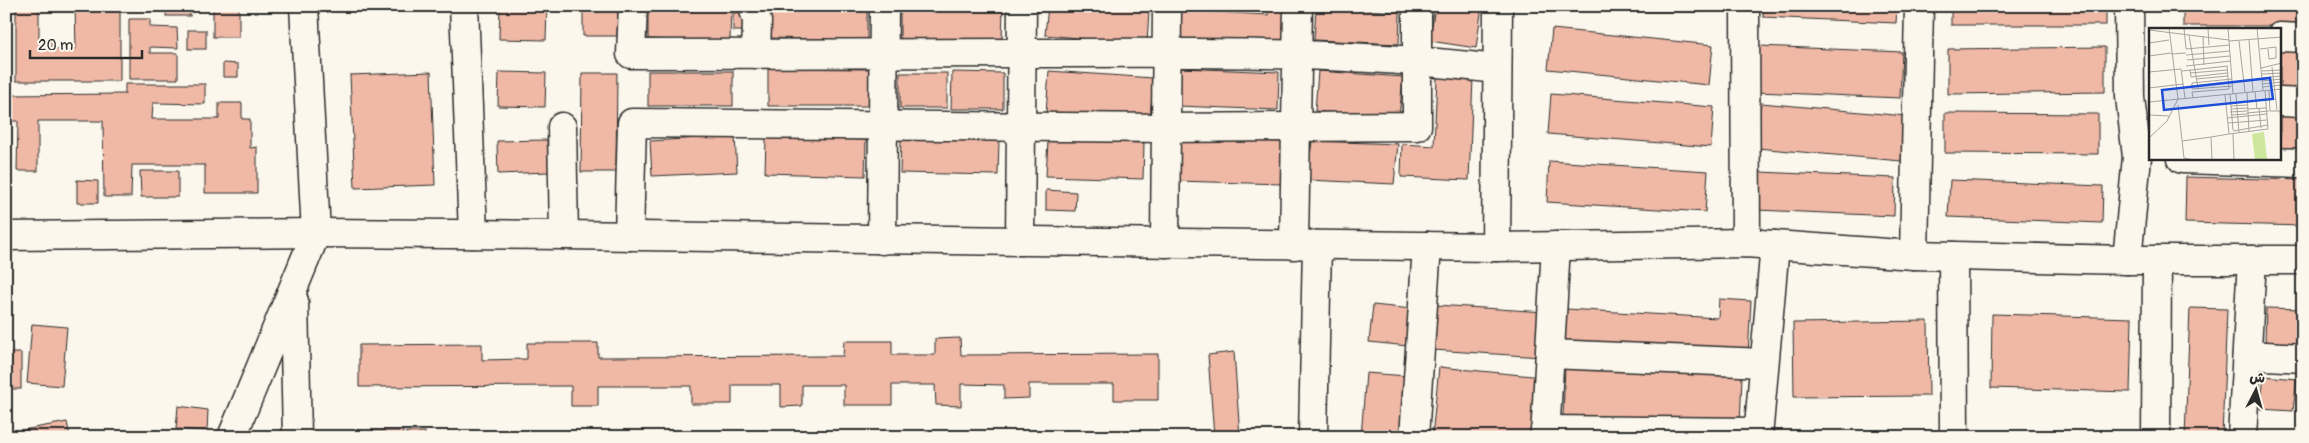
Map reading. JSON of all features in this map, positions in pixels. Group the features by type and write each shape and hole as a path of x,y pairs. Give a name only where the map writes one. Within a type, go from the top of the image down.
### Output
{"street":[{"path":"232,437 316,233 304,6"},
{"path":"464,6 474,234"},
{"path":"633,6 631,54 1166,52 1297,54 1417,60 1497,68"},
{"path":"753,6 757,21 756,54"},
{"path":"882,240 884,6"},
{"path":"1020,241 1022,6"},
{"path":"1165,243 1167,6"},
{"path":"1298,6 1296,128 1306,245 1313,437"},
{"path":"629,236 632,123 1166,128 1417,126 1417,6"},
{"path":"1496,247 1498,6"},
{"path":"1745,6 1746,243"},
{"path":"1914,255 1919,6"},
{"path":"2127,260 2144,157 2136,24"},
{"path":"2282,37 2303,38"},
{"path":"2282,102 2303,102"},
{"path":"562,127 564,235"},
{"path":"2212,160 2303,163"},
{"path":"6,236 316,233 474,234 1496,247 1746,243 1914,255 2127,260 2303,260"},
{"path":"1556,246 1545,433 1758,434 1776,244"},
{"path":"1414,437 1428,246"},
{"path":"1953,256 1954,437"},
{"path":"2156,437 2157,260"},
{"path":"2242,437 2252,260"},
{"path":"293,291 297,437"},
{"path":"1550,354 1764,363"},
{"path":"2247,355 2303,358"}],"building":[{"path":"16,6 39,6 39,41 52,41 51,49 76,49 75,7 120,7 120,81 16,81"},
{"path":"166,6 190,6 190,16 166,16"},
{"path":"213,6 239,6 239,37 213,37"},
{"path":"500,6 547,7 546,40 499,39"},
{"path":"583,6 618,6 617,36 583,36"},
{"path":"648,6 731,6 730,41 648,39"},
{"path":"769,6 867,6 867,40 768,38"},
{"path":"900,6 1003,6 1002,42 900,41"},
{"path":"1048,6 1094,6 1149,11 1147,44 1045,35"},
{"path":"1269,6 1297,6 1295,50 1177,43 1179,10 1268,15"},
{"path":"1435,6 1482,6 1476,48 1430,41"},
{"path":"1551,6 1702,6 1702,12 1551,10"},
{"path":"1763,6 1897,6 1896,23 1763,17"},
{"path":"1951,6 2106,6 2106,25 1951,25"},
{"path":"2183,6 2303,6 2303,26 2183,26"},
{"path":"1316,7 1400,12 1399,44 1314,40"},
{"path":"748,12 748,31 733,31 733,13"},
{"path":"129,19 150,19 150,27 177,28 178,48 150,47 150,53 178,53 178,79 129,79"},
{"path":"1552,29 1713,45 1709,85 1548,69"},
{"path":"188,30 206,30 206,49 188,49"},
{"path":"1759,46 1902,52 1900,98 1757,92"},
{"path":"2105,47 2105,92 1948,94 1948,49"},
{"path":"2282,51 2303,51 2303,88 2282,88"},
{"path":"223,63 238,64 238,77 223,77"},
{"path":"768,68 870,69 870,106 768,106"},
{"path":"1180,68 1279,72 1278,110 1178,106"},
{"path":"648,71 733,71 733,106 648,106"},
{"path":"1049,71 1153,78 1150,121 1046,114"},
{"path":"1318,71 1403,77 1399,118 1315,111"},
{"path":"431,72 435,185 355,188 350,75"},
{"path":"499,72 546,73 545,107 498,106"},
{"path":"952,72 1003,73 1003,109 951,109"},
{"path":"582,73 617,73 616,172 581,172"},
{"path":"900,73 947,73 947,108 900,108"},
{"path":"1437,77 1473,78 1469,180 1401,177 1402,144 1434,146"},
{"path":"125,84 205,84 205,104 153,103 152,119 219,119 219,103 242,103 242,119 250,119 250,148 257,147 257,193 205,193 205,165 132,165 131,197 104,197 103,121 38,121 38,171 17,171 18,121 6,121 6,95 125,94"},
{"path":"1551,94 1714,107 1711,147 1548,134"},
{"path":"1761,103 1905,116 1901,161 1757,148"},
{"path":"2303,112 2303,150 2282,150 2282,113"},
{"path":"1945,113 2098,114 2098,154 1945,153"},
{"path":"735,136 737,172 652,176 650,141"},
{"path":"766,137 866,140 865,176 765,173"},
{"path":"901,138 999,140 998,175 900,173"},
{"path":"1177,139 1284,142 1283,184 1175,181"},
{"path":"547,140 549,172 498,174 497,141"},
{"path":"1048,140 1144,143 1143,179 1046,176"},
{"path":"1312,141 1398,144 1394,184 1307,180"},
{"path":"1549,161 1708,171 1705,212 1547,202"},
{"path":"140,171 178,171 178,197 141,197"},
{"path":"1759,172 1895,178 1894,216 1757,210"},
{"path":"2186,177 2303,180 2303,226 2185,223"},
{"path":"77,180 98,181 98,203 77,203"},
{"path":"1950,180 2103,186 2102,223 1948,217"},
{"path":"1046,190 1076,192 1075,211 1046,210"},
{"path":"1719,299 1751,301 1748,355 1563,344 1566,309 1718,318"},
{"path":"1373,305 1412,309 1408,346 1369,342"},
{"path":"1436,305 1545,312 1542,357 1433,350"},
{"path":"2190,308 2227,309 2222,437 2185,437"},
{"path":"2266,308 2303,309 2303,344 2265,342"},
{"path":"1992,314 2132,318 2130,392 1991,388"},
{"path":"1928,321 1929,396 1794,397 1793,323"},
{"path":"32,324 67,327 62,386 27,383"},
{"path":"960,338 961,355 1158,354 1158,400 1114,400 1114,384 1029,384 1029,398 1004,399 1004,385 961,384 961,406 936,405 935,385 892,385 892,405 844,405 844,385 802,385 802,406 781,407 781,385 732,385 732,404 691,404 691,386 598,386 598,406 571,406 571,386 359,387 359,345 482,344 482,360 527,359 527,343 598,343 598,357 843,356 844,341 892,341 892,355 935,355 935,339"},
{"path":"1234,352 1240,437 1214,437 1208,355"},
{"path":"6,353 21,353 21,389 6,389"},
{"path":"1439,367 1542,377 1535,437 1432,437"},
{"path":"1565,367 1742,376 1740,425 1563,417"},
{"path":"1366,373 1407,376 1402,437 1361,437"},
{"path":"2264,376 2297,379 2293,411 2260,409"},
{"path":"178,406 208,410 207,431 176,429"},
{"path":"67,422 70,437 25,437 23,430"},
{"path":"373,431 403,431 403,437 373,437"},
{"path":"406,432 425,432 425,437 406,437"}]}
